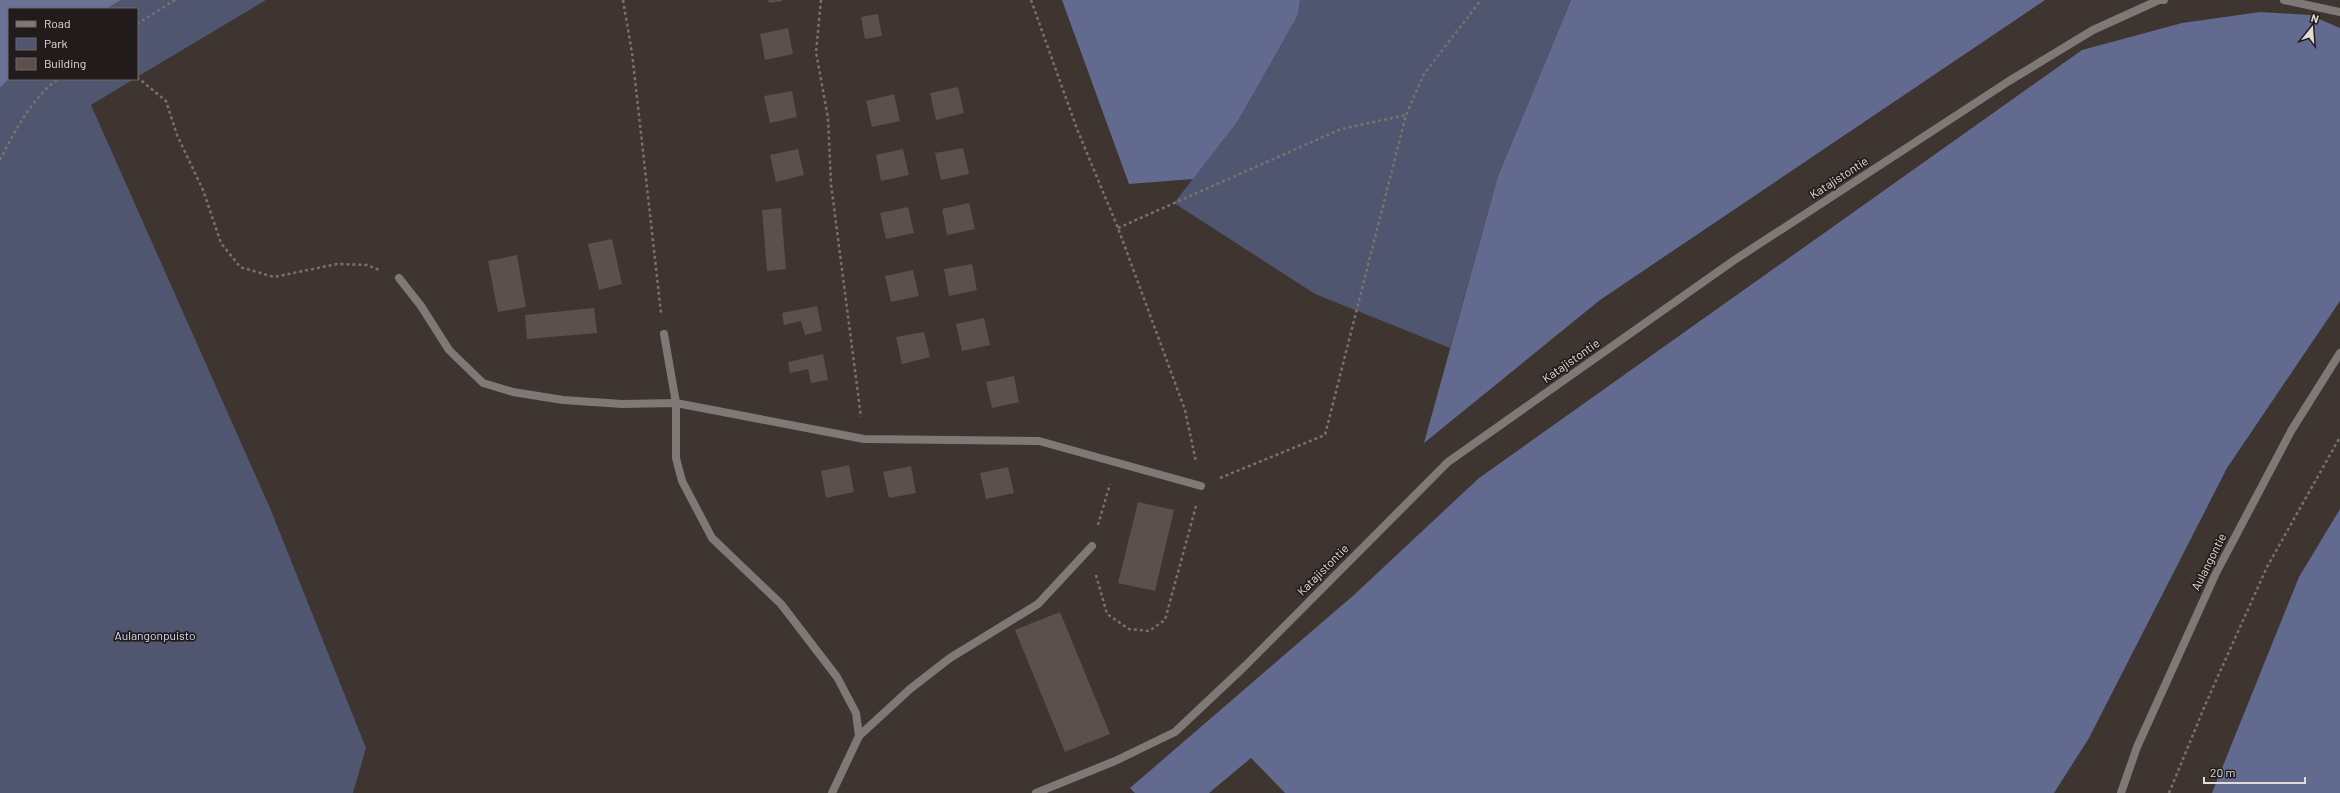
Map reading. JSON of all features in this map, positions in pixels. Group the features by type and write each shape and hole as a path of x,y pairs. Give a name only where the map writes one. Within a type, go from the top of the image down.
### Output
{"street":[{"name":"Katajistontie","path":"1036,793 1051,790 1175,732 1245,666 1454,457 1733,261 2008,81 2094,30 2158,0 2164,0"},
{"path":"2284,0 2340,12"},
{"path":"399,278 421,306 448,350 482,383 513,392 563,400 622,404 676,403 864,439 1039,441 1201,486"},
{"path":"664,334 676,403 676,458 682,481 712,538 781,604 837,677 856,712 859,736"},
{"name":"Aulangontie","path":"2121,793 2137,747 2215,575 2291,431 2340,353"},
{"path":"832,793 859,736 910,689 950,658 1038,604 1092,546"}],"path":[{"path":"138,23 175,0"},
{"path":"623,0 632,53 664,334"},
{"path":"821,0 816,52 828,118 831,184 864,439"},
{"path":"1031,0 1077,129 1118,228 1341,129 1406,115"},
{"path":"1201,486 1325,435 1406,115 1424,74 1481,0"},
{"path":"138,78 166,101 177,135 203,190 221,243 240,267 274,278 337,264 367,265 399,278"},
{"path":"0,160 13,133 34,102 58,80"},
{"path":"2169,793 2206,703 2267,567 2340,437"}],"green space":[{"path":"121,0 266,0 138,76 138,8 108,8"},
{"path":"1300,0 1571,0 1498,176 1450,348 1315,294 1174,203 1238,121 1298,15"},
{"name":"Aulangonpuisto","path":"8,80 132,80 91,105 270,508 366,748 353,793 0,793 0,88"}],"shaded area":[{"path":"0,0 121,0 108,8 8,8 8,80 0,88"},
{"path":"1062,0 1300,0 1298,15 1238,121 1193,179 1129,184"},
{"path":"1571,0 2045,0 1600,300 1424,443 1498,176"},
{"path":"2260,12 2310,15 2340,28 2340,301 2227,468 2089,738 2054,793 1285,793 1251,758 1209,793 1135,793 1130,788 1355,594 1479,478 2082,50 2182,23"},
{"path":"2340,509 2340,793 2212,793 2299,577"}],"building":[{"path":"768,0 782,0 782,1 769,3"},
{"path":"878,14 882,36 865,39 861,17"},
{"path":"788,28 793,54 765,60 760,34"},
{"path":"958,87 964,113 936,120 930,93"},
{"path":"792,91 797,117 770,123 764,96"},
{"path":"894,94 900,121 872,127 866,101"},
{"path":"963,148 969,174 941,180 935,153"},
{"path":"798,149 804,175 776,182 770,155"},
{"path":"903,149 909,175 881,181 876,155"},
{"path":"969,203 975,229 947,235 942,209"},
{"path":"908,207 914,233 886,239 880,213"},
{"path":"781,208 786,269 767,271 762,210"},
{"path":"612,239 622,284 599,290 588,244"},
{"path":"517,255 526,307 498,312 488,261"},
{"path":"972,264 977,290 949,296 944,269"},
{"path":"913,270 919,296 891,302 885,276"},
{"path":"817,306 822,331 805,335 801,321 784,325 782,313"},
{"path":"594,308 597,333 527,339 525,315"},
{"path":"984,318 990,345 962,351 956,324"},
{"path":"924,332 930,357 902,364 896,337"},
{"path":"823,354 828,380 811,383 808,369 790,373 788,362"},
{"path":"1014,376 1019,402 992,408 986,382"},
{"path":"849,465 854,492 826,498 821,471"},
{"path":"911,466 916,493 889,498 883,472"},
{"path":"1008,467 1014,493 986,499 980,473"},
{"path":"1138,502 1174,510 1155,591 1118,583"},
{"path":"1060,612 1110,734 1065,752 1015,630"}]}
